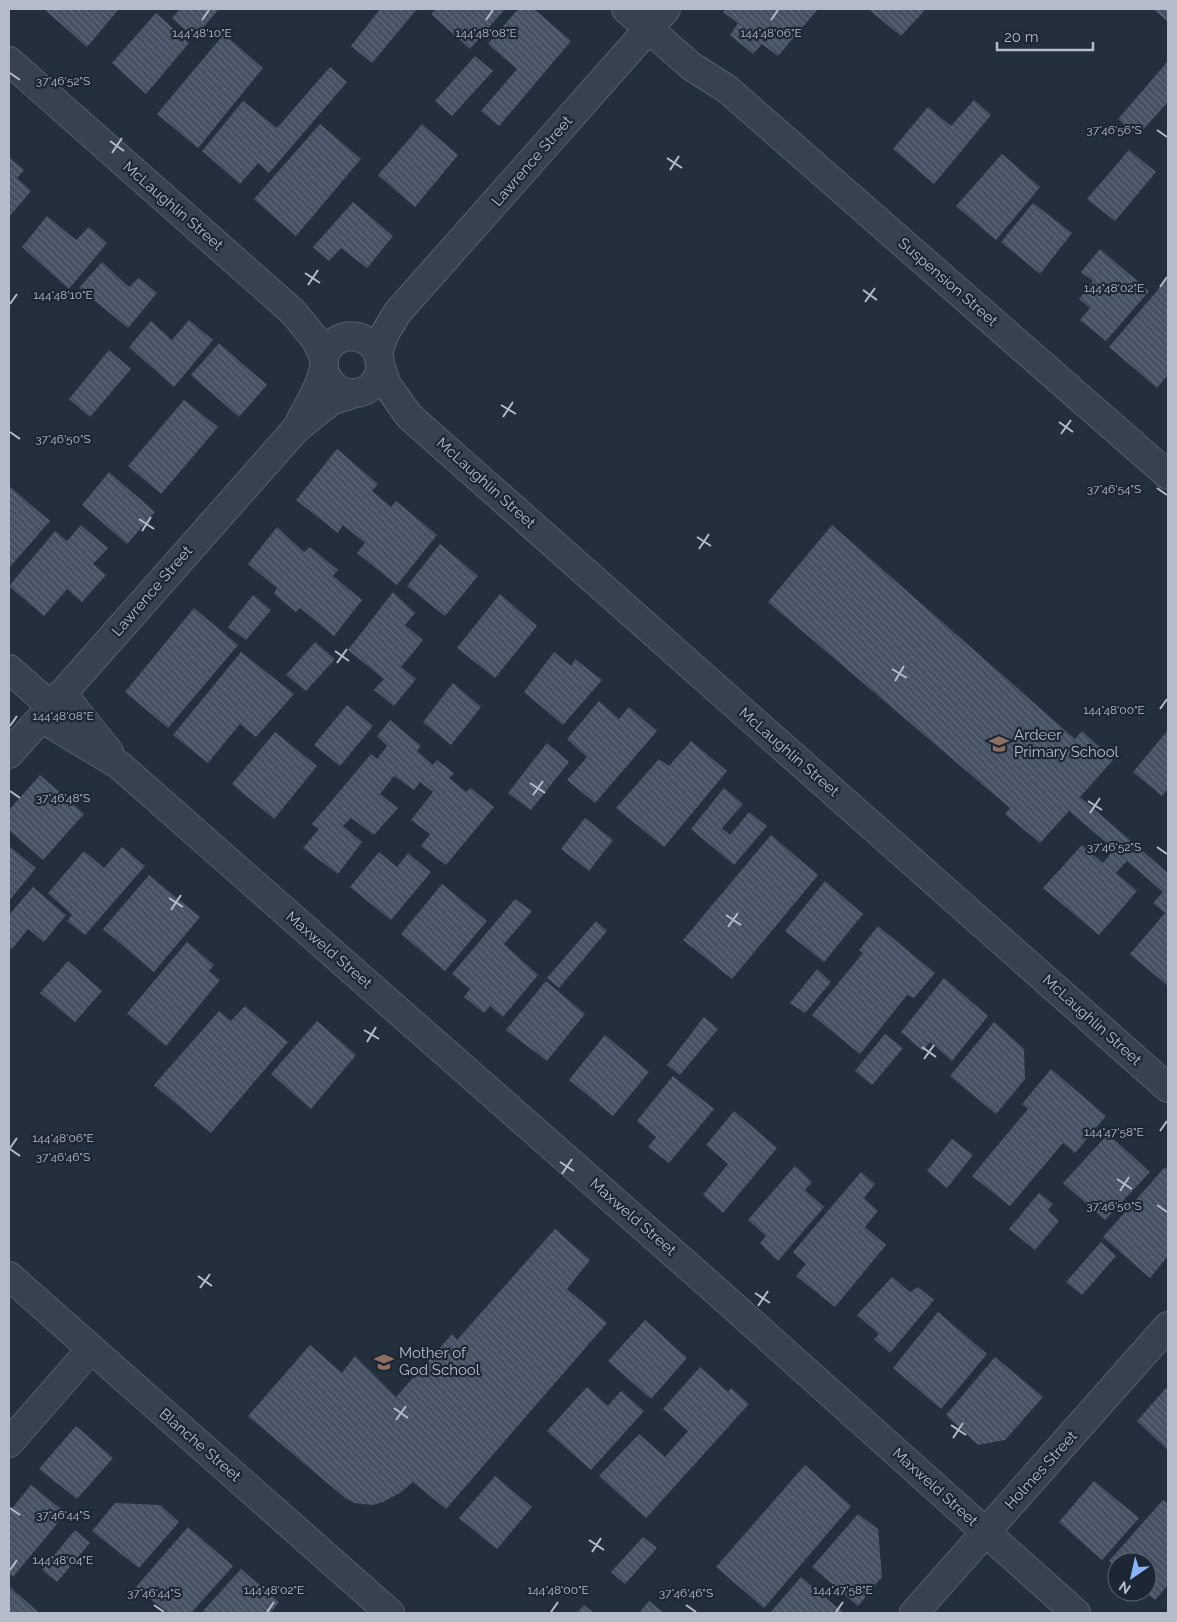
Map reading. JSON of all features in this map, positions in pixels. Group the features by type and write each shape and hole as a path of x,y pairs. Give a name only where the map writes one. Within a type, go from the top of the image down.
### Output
{"street":[{"name":"Suspension Street","path":"626,9 658,15 701,52 727,89 1168,475"},
{"name":"Lawrence Street","path":"379,360 384,335 397,314 658,15"},
{"name":"McLaughlin Street","path":"9,61 293,312 316,340 324,364"},
{"name":"McLaughlin Street","path":"293,312 321,328 352,336"},
{"name":"Lawrence Street","path":"352,336 375,328 397,314"},
{"path":"352,336 365,339 372,345 379,360 378,376 374,383 368,389 356,393 338,390 331,385 324,364 332,344 339,339 352,336"},
{"name":"McLaughlin Street","path":"379,360 387,385 409,416 1168,1088"},
{"name":"Lawrence Street","path":"296,429 313,398 324,364"},
{"name":"Lawrence Street","path":"9,754 296,429 331,401 356,393"},
{"name":"McLaughlin Street","path":"356,393 381,401 409,416"},
{"name":"Maxweld Street","path":"9,669 705,1281 1076,1613"},
{"name":"Blanche Street","path":"9,1276 390,1613"},
{"name":"Holmes Street","path":"914,1613 1168,1326"},
{"path":"9,1442 91,1349"}],"building":[{"path":"44,9 119,9 87,47"},
{"path":"180,9 219,9 194,38 172,18"},
{"path":"380,9 417,9 372,63 351,46"},
{"path":"436,9 505,9 470,49 431,14"},
{"path":"518,9 534,9 571,41 499,126 481,111 517,69 488,44"},
{"path":"725,9 818,9 778,56 762,44 753,54 730,35 738,23 723,12"},
{"path":"868,9 926,9 901,36"},
{"path":"1153,9 1168,9 1168,22"},
{"path":"156,13 189,43 146,94 112,63"},
{"path":"224,34 263,68 198,148 157,114"},
{"path":"475,56 493,71 452,116 435,101"},
{"path":"1168,61 1168,102 1137,136 1118,119"},
{"path":"330,67 347,82 269,173 258,163 240,184 202,151 243,101 277,128"},
{"path":"974,100 991,115 934,184 893,149 928,107 951,126"},
{"path":"320,124 361,159 296,236 254,199"},
{"path":"422,124 458,155 415,207 378,175"},
{"path":"1129,150 1156,172 1115,221 1087,199"},
{"path":"1002,154 1040,187 996,240 956,206"},
{"path":"9,157 24,170 17,178 31,191 9,217"},
{"path":"353,202 393,236 367,268 341,248 329,261 313,247"},
{"path":"1033,203 1072,233 1040,274 1001,242"},
{"path":"47,216 76,240 89,227 107,243 69,289 22,247"},
{"path":"1100,249 1149,291 1106,341 1080,320 1090,308 1079,299 1093,281 1081,272"},
{"path":"102,262 129,287 139,278 157,293 128,328 79,288"},
{"path":"1168,278 1168,375 1157,388 1109,347"},
{"path":"189,320 213,340 174,387 129,347 151,321 172,340"},
{"path":"219,343 267,385 239,417 191,375"},
{"path":"109,350 131,369 90,417 69,399"},
{"path":"184,400 218,427 161,494 128,466"},
{"path":"337,449 378,484 372,491 391,507 396,501 437,535 397,585 357,553 365,543 343,525 338,533 296,500"},
{"path":"109,472 155,512 127,544 82,505"},
{"path":"9,486 50,521 9,568"},
{"path":"81,525 108,548 93,564 106,575 82,602 67,589 44,616 9,586 55,531 67,541"},
{"name":"Ardeer Primary School","path":"832,525 1075,739 1082,731 1113,760 1080,797 1168,873 1168,986 1130,954 1165,913 1153,903 1163,892 1127,861 1116,873 1137,891 1099,935 1043,888 1082,845 1103,863 1114,849 1069,811 1040,843 1005,814 1010,808 768,602"},
{"path":"277,527 304,552 310,547 338,570 333,576 362,600 334,636 300,608 296,612 274,594 277,588 248,564"},
{"path":"440,544 478,576 445,616 407,586"},
{"path":"393,592 415,613 405,625 423,640 401,667 416,679 394,706 374,690 384,679 348,650"},
{"path":"500,594 537,626 495,678 457,648"},
{"path":"253,595 271,610 246,640 228,627"},
{"path":"194,608 238,645 168,728 125,692"},
{"path":"315,642 335,659 306,691 286,675"},
{"path":"241,652 294,694 256,737 240,724 208,763 173,735"},
{"path":"554,652 571,666 575,659 602,680 563,725 524,692"},
{"path":"453,683 481,707 451,745 423,722"},
{"path":"599,701 619,719 629,707 657,731 595,803 567,780 587,757 567,739"},
{"path":"347,705 373,726 340,766 314,745"},
{"path":"390,720 421,746 417,751 433,765 437,760 454,773 449,778 466,792 471,788 494,807 446,865 421,846 430,834 411,820 433,792 420,782 414,790 394,776 380,794 398,808 374,835 351,818 343,826 362,842 338,874 303,848 319,829 312,824 371,754 377,759 387,746 377,736"},
{"path":"1168,730 1168,788 1162,796 1133,772"},
{"path":"275,732 317,766 274,819 232,784"},
{"path":"691,741 727,771 664,847 616,808 659,759 669,766"},
{"path":"547,743 569,762 531,810 508,793"},
{"path":"40,775 84,814 43,860 9,830 9,810"},
{"path":"724,788 743,804 722,828 730,835 749,812 767,826 734,865 691,829"},
{"path":"585,818 613,840 589,871 561,849"},
{"path":"771,835 818,875 732,979 683,940"},
{"path":"9,846 36,868 9,901"},
{"path":"122,847 145,866 85,935 67,921 72,915 48,893 84,851 104,868"},
{"path":"379,852 397,867 408,853 431,872 391,920 350,887"},
{"path":"149,875 200,917 154,972 103,929"},
{"path":"825,881 863,914 824,962 785,931"},
{"path":"442,884 487,921 445,971 401,934"},
{"path":"33,887 66,915 44,942 28,929 12,949 9,947 9,915"},
{"path":"515,899 532,911 504,944 538,975 503,1017 490,1006 484,1013 464,997 470,989 452,974"},
{"path":"596,921 607,931 559,988 547,978"},
{"path":"878,926 935,973 914,998 907,995 860,1054 812,1015 863,953 859,950"},
{"path":"187,942 214,965 209,971 220,980 166,1046 127,1013"},
{"path":"68,961 102,991 75,1022 40,993"},
{"path":"817,969 831,982 805,1013 790,1003"},
{"path":"944,978 988,1016 952,1061 930,1042 923,1051 901,1032"},
{"path":"546,981 585,1014 547,1061 506,1030"},
{"path":"245,1006 288,1042 211,1133 154,1085 219,1011 231,1021"},
{"path":"704,1017 718,1029 680,1075 667,1065"},
{"path":"317,1021 356,1055 311,1109 271,1074"},
{"path":"994,1022 1024,1049 1025,1079 996,1114 950,1076"},
{"path":"885,1034 903,1048 872,1085 855,1071"},
{"path":"605,1035 649,1072 613,1116 569,1080"},
{"path":"1051,1069 1106,1116 1075,1153 1063,1143 1010,1206 972,1176 1028,1109 1022,1104"},
{"path":"673,1076 714,1109 669,1163 648,1147 656,1137 637,1121"},
{"path":"734,1111 777,1148 723,1213 703,1195 728,1164 706,1145"},
{"path":"1108,1134 1150,1172 1105,1220 1063,1183"},
{"path":"952,1139 973,1155 947,1188 927,1171"},
{"path":"795,1166 812,1182 805,1190 824,1207 778,1261 760,1243 766,1236 748,1220"},
{"path":"1165,1167 1168,1170 1168,1256 1150,1278 1103,1237"},
{"path":"861,1172 875,1184 864,1198 878,1211 865,1227 886,1245 835,1307 796,1276 806,1264 793,1252"},
{"path":"1039,1193 1053,1204 1048,1210 1059,1221 1035,1250 1009,1229"},
{"path":"555,1229 590,1260 567,1289 607,1323 446,1509 413,1482 400,1493 383,1502 372,1505 355,1503 345,1498 248,1416 310,1345 342,1373 355,1356 396,1397 452,1334 457,1340"},
{"path":"1101,1242 1116,1256 1082,1295 1066,1282"},
{"path":"892,1277 910,1292 918,1287 934,1300 890,1353 874,1339 879,1334 857,1315"},
{"path":"938,1312 987,1354 941,1409 893,1368"},
{"path":"645,1320 687,1358 651,1399 608,1361"},
{"path":"995,1357 1043,1397 1005,1440 978,1445 946,1415"},
{"path":"700,1367 728,1392 731,1388 749,1404 646,1518 599,1476 639,1434 665,1457 688,1431 663,1409"},
{"path":"587,1387 608,1406 621,1391 644,1411 591,1470 547,1431"},
{"path":"1166,1388 1168,1389 1168,1450 1137,1421"},
{"path":"76,1426 113,1458 77,1499 39,1469"},
{"path":"805,1465 851,1506 764,1608 716,1567"},
{"path":"495,1476 532,1507 497,1549 459,1518"},
{"path":"1094,1481 1139,1518 1107,1552 1102,1560 1059,1522"},
{"path":"31,1485 66,1513 13,1577 9,1573 9,1512"},
{"path":"1163,1500 1168,1504 1168,1585 1157,1598 1157,1552 1117,1552"},
{"path":"115,1503 160,1505 179,1522 139,1568 92,1531"},
{"path":"858,1514 878,1529 882,1577 858,1606 812,1567"},
{"path":"188,1527 233,1566 191,1613 168,1613 136,1587"},
{"path":"75,1530 90,1543 57,1582 42,1570"},
{"path":"643,1537 657,1548 625,1584 611,1572"},
{"path":"241,1569 279,1602 270,1613 206,1613 203,1611"},
{"path":"801,1577 844,1613 770,1613"},
{"path":"9,1586 39,1613 9,1613"},
{"path":"649,1601 664,1613 639,1613"},
{"path":"584,1605 594,1613 577,1613"}],"place":[{"name":"Ardeer Primary School","path":"999,744"},
{"name":"Mother of God School","path":"384,1362"}]}
